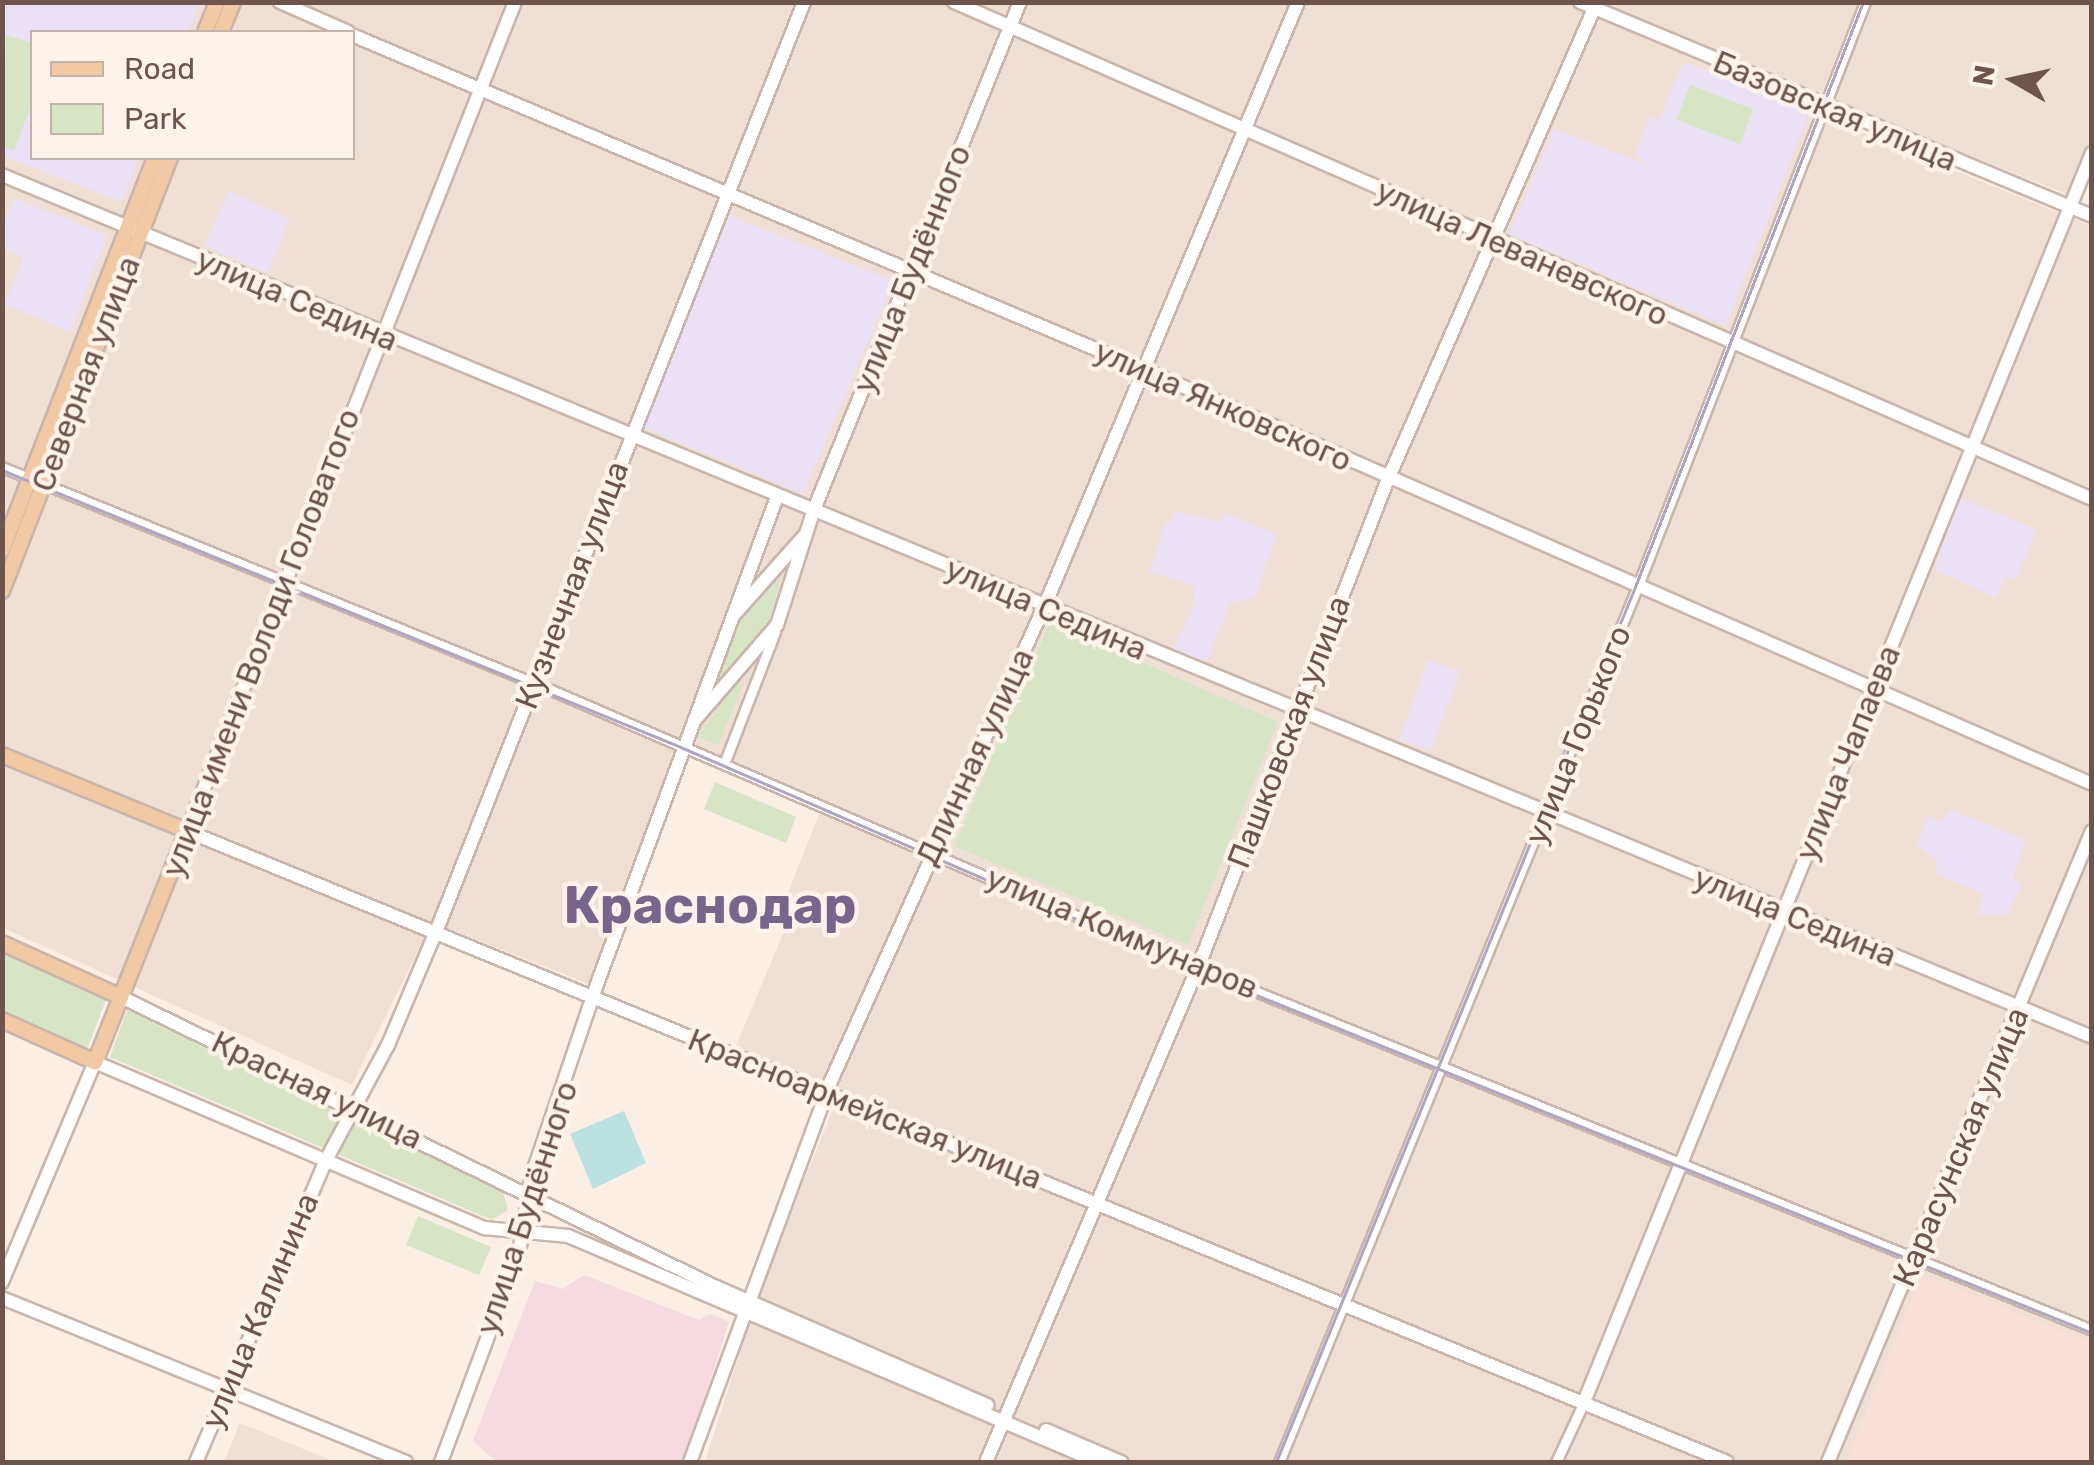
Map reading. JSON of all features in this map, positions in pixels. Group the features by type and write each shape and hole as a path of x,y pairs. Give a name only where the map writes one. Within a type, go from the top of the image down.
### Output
{"main road":[{"path":"207,30 218,2"},
{"path":"221,30 233,2"},
{"name":"Северная улица","path":"2,590 37,481 134,229 154,160"},
{"name":"Северная улица","path":"134,229 169,160"},
{"name":"Северная улица","path":"2,550 37,481"},
{"name":"Красноармейская улица","path":"2,755 187,831"},
{"name":"улица имени Володи Головатого","path":"95,1062 187,831"},
{"name":"Красная улица","path":"2,943 121,997"},
{"name":"Красная улица","path":"2,1020 95,1062"}],"street":[{"name":"улица Янковского","path":"280,2 341,30"},
{"name":"улица имени Володи Головатого","path":"187,831 285,580 386,338 516,2"},
{"name":"Кузнечная улица","path":"326,1160 356,1110 435,934 804,2"},
{"name":"улица Леваневского","path":"954,2 1731,345 2092,499"},
{"name":"улица Будённого","path":"724,764 778,625 813,512 1020,2"},
{"name":"Длинная улица","path":"690,1462 827,1093 930,852 1044,607 1298,2"},
{"name":"Базовская улица","path":"1580,2 2092,216"},
{"name":"улица Горького","path":"1279,1462 1637,588 1865,2"},
{"name":"Пашковская улица","path":"986,1462 1198,968 1292,712 1388,479 1596,6"},
{"name":"улица Янковского","path":"355,36 1145,370 2092,784"},
{"name":"улица Чапаева","path":"1556,1462 1584,1402 2092,154"},
{"name":"улица Седина","path":"2,175 1292,712 2092,1037"},
{"name":"улица Коммунаров","path":"2,467 534,683 1198,968 1445,1064 2092,1330"},
{"name":"улица Будённого","path":"442,1462 524,1234 532,1195 531,1178 689,726 777,497"},
{"name":"улица Будённого","path":"726,624 804,536"},
{"name":"улица Будённого","path":"689,726 778,625"},
{"path":"734,676 746,677 755,688"},
{"name":"Красноармейская улица","path":"187,831 1727,1462"},
{"name":"Карасунская улица","path":"1828,1462 2092,831"},
{"name":"Красная улица","path":"121,997 532,1195 746,1305"},
{"name":"улица имени Володи Головатого","path":"2,1282 95,1062"},
{"name":"Красная улица","path":"95,1062 485,1228 568,1236 746,1305 1098,1462"},
{"name":"улица Калинина","path":"196,1462 326,1160"},
{"path":"622,1260 629,1243"},
{"path":"2,1298 406,1462"},
{"name":"Красная улица","path":"1004,1417 1121,1462"}],"shaded area":[{"path":"2,3 200,3 189,30 30,30 30,160 138,160 122,202 3,156"},
{"path":"3,3 209,3 198,30 30,30 30,160 144,160 3,523"},
{"path":"239,3 1858,3 1814,113 2091,226 2091,1343 1922,1274 1846,1462 705,1462 760,1289 840,1092 735,1048 789,920 787,895 824,802 681,742 591,985 432,922 352,1085 3,928 2,601 177,160 355,160 355,30 228,30"},
{"path":"1873,3 2091,3 2091,140 2069,195 1834,101"},
{"path":"1683,62 1810,110 1726,326 1509,234 1554,129 1652,167 1635,155 1649,118 1660,119"},
{"path":"229,191 289,219 268,273 204,246"},
{"path":"14,198 107,235 70,332 5,304 23,257 3,248 3,225"},
{"path":"728,215 894,281 803,494 643,427"},
{"path":"1960,498 2036,529 2016,580 2006,577 1996,598 1934,569"},
{"path":"1176,511 1218,522 1226,514 1277,535 1254,597 1230,603 1206,663 1173,648 1192,611 1196,586 1149,572 1166,521 1172,523"},
{"path":"1428,660 1460,671 1431,751 1399,740"},
{"path":"1950,810 2026,840 2013,877 2021,886 2007,915 1978,915 1983,893 1934,873 1938,861 1916,845 1928,817 1942,822"},
{"path":"1922,1274 2091,1343 2091,1462 1846,1462"},
{"path":"584,1275 699,1320 711,1314 729,1322 684,1462 497,1462 473,1441 535,1281 563,1289"},
{"path":"240,1423 335,1462 224,1462"}],"green space":[{"path":"6,35 30,42 30,108 14,151 3,146"},
{"path":"1690,85 1753,109 1740,144 1677,120"},
{"path":"782,575 767,628 717,680 734,628"},
{"path":"1050,622 1278,722 1188,945 954,846"},
{"path":"737,682 743,685 718,745 697,737"},
{"path":"715,782 796,817 786,843 704,809"},
{"path":"3,952 106,1000 87,1049 3,1012"},
{"path":"127,1010 503,1192 508,1210 492,1220 110,1057"},
{"path":"418,1216 491,1247 479,1275 406,1245"}],"water":[{"path":"624,1111 646,1163 593,1189 570,1134"}],"tram line":[{"path":"1276,1462 1635,587 1863,2"},
{"path":"2,470 669,742 1197,971 2092,1333"}],"district":[{"name":"Краснодар","path":"710,906"}]}
